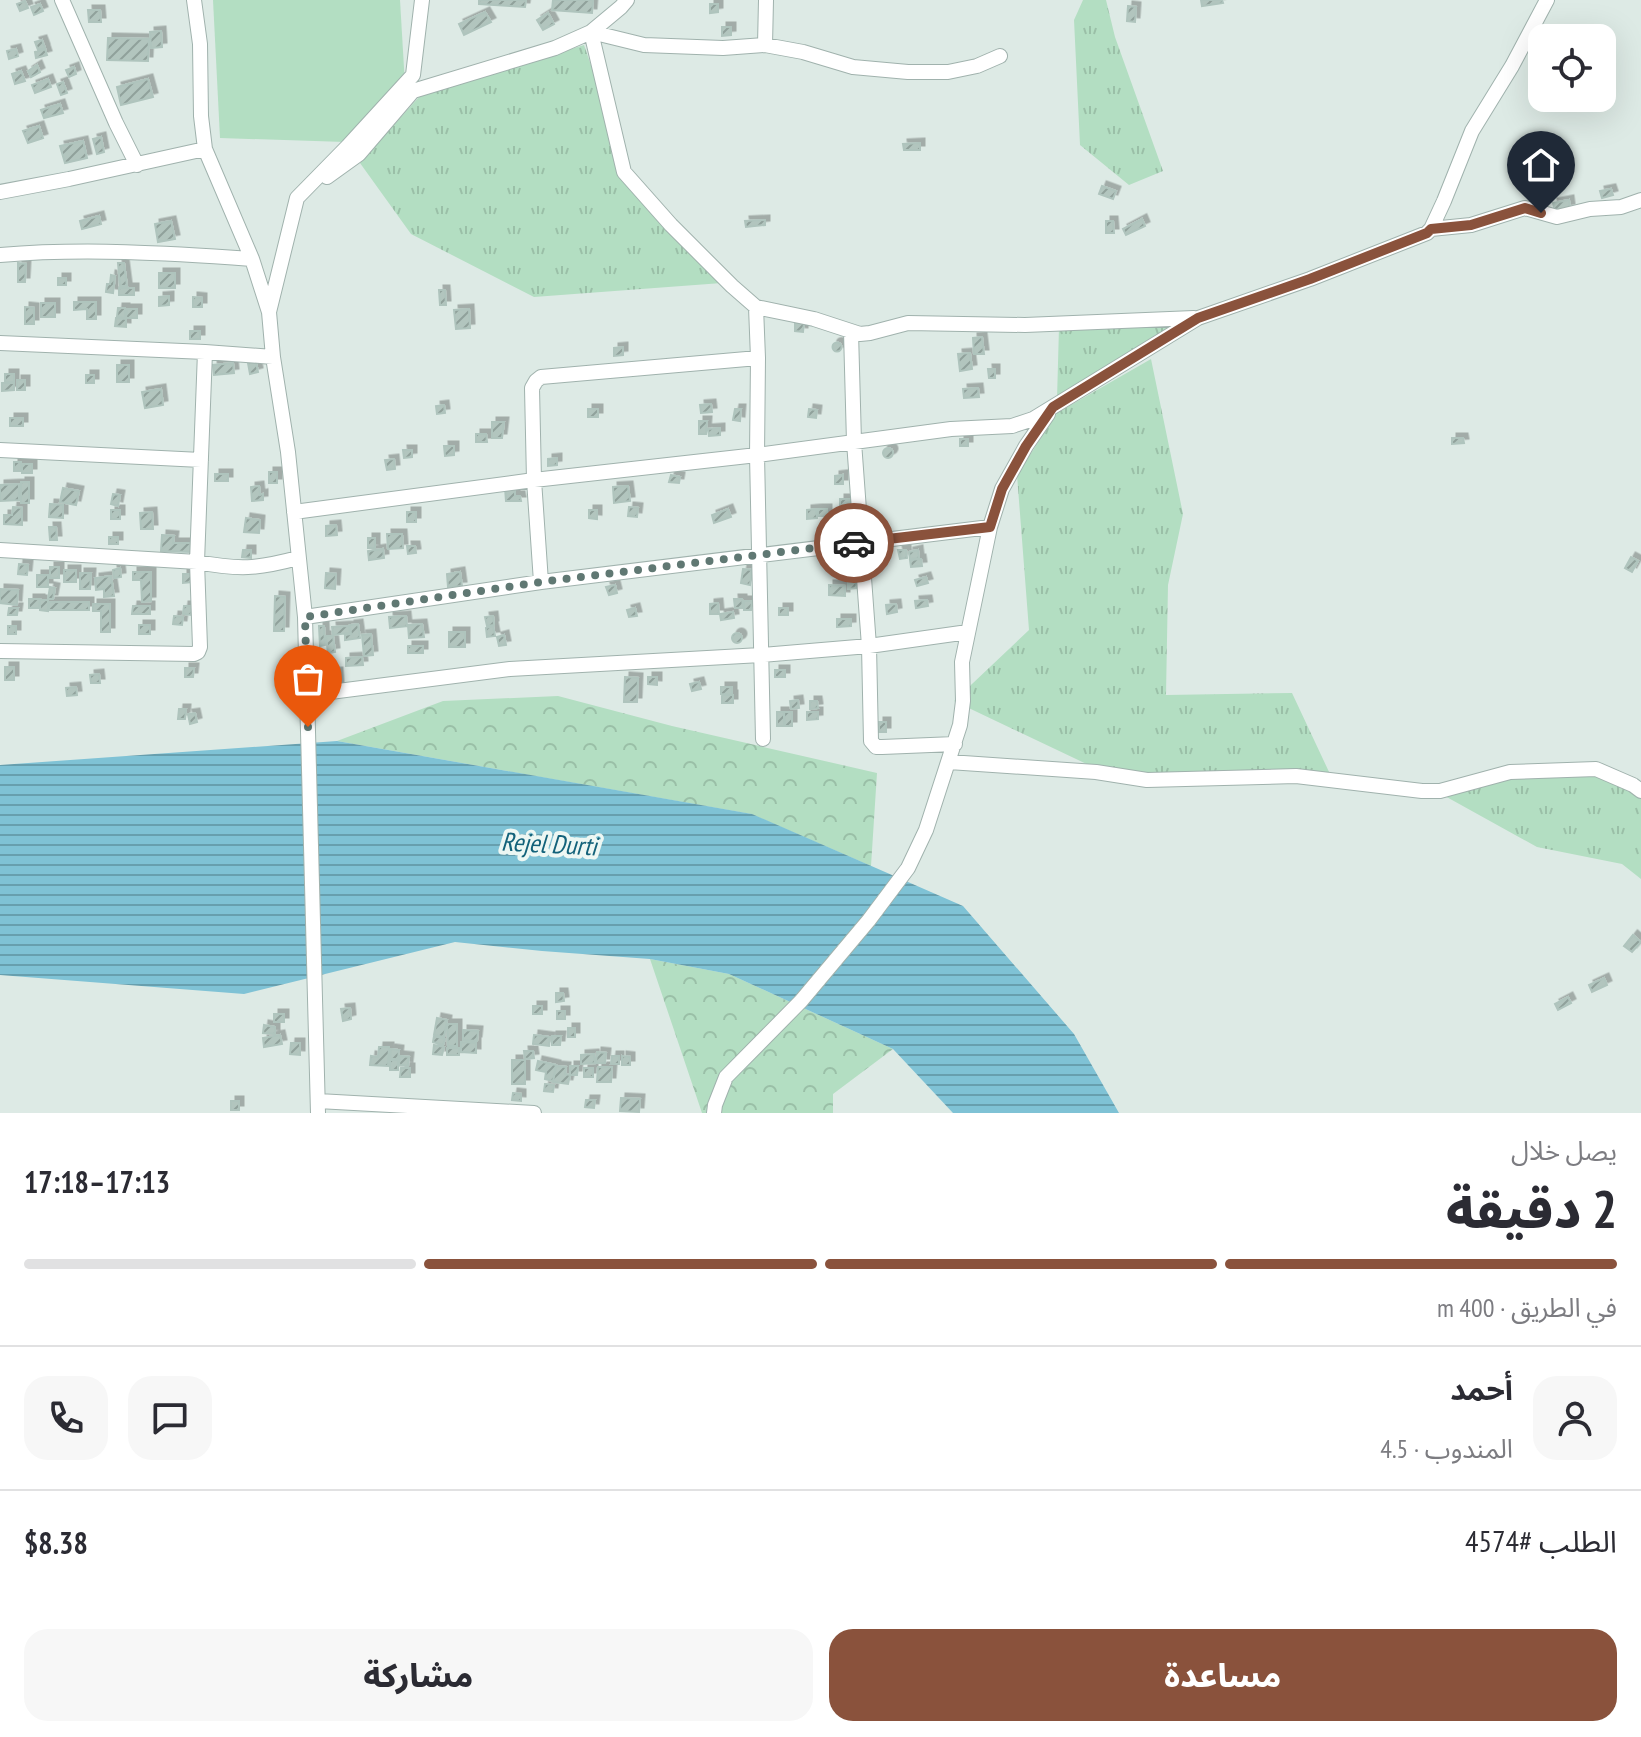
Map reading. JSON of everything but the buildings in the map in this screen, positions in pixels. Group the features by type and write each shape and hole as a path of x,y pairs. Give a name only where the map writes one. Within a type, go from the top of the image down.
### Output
{"street":[{"path":"62,0 137,165"},
{"path":"194,0 200,44 201,116 205,149 252,259 269,312 288,452 305,617 318,1107 534,1113"},
{"path":"269,312 297,198 413,75 422,0"},
{"path":"297,198 359,154 413,91 555,48 591,32 627,0"},
{"path":"765,45 766,0"},
{"path":"294,512 951,429 1012,426 1033,419 1198,318 1310,279 1427,233 1472,131 1512,66 1547,0"},
{"path":"591,32 644,45 723,48 765,45 803,52 853,67 908,72 948,72 977,66 1000,56"},
{"path":"591,32 624,172 671,225 756,307 814,319 851,332 870,333 908,323 1025,325 1198,318"},
{"path":"0,192 205,149"},
{"path":"1431,229 1471,225 1525,208 1557,217 1590,209 1621,207 1641,200"},
{"path":"0,255 48,251 131,251 252,259"},
{"path":"756,307 763,739"},
{"path":"851,332 854,442 869,646 871,741 876,747 955,744"},
{"path":"0,343 273,357"},
{"path":"0,651 198,652 197,562 205,352"},
{"path":"541,582 534,480 532,388 536,381 541,377 758,358"},
{"path":"714,1113 726,1077 801,1001 908,868 926,830 960,725 962,662 990,527 1002,489 1053,407"},
{"path":"0,450 201,460"},
{"path":"305,617 541,582 990,527"},
{"path":"0,550 197,562 229,568 266,566 298,558"},
{"path":"307,695 498,670 761,655 869,646 968,632"},
{"path":"949,762 1096,772 1147,780 1296,776 1422,791 1440,791 1510,772 1596,769 1641,791"}],"green space":[{"path":"213,0 400,0 405,85 345,142 220,138"},
{"path":"1083,0 1106,0 1115,37 1163,171 1129,185 1080,145 1074,20"},
{"path":"584,45 603,100 620,174 722,283 534,297 411,234 360,163 419,97"},
{"path":"1178,324 1057,399 1059,327"},
{"path":"1151,359 1183,514 1168,585 1166,695 1292,693 1330,774 1159,775 1095,768 954,701 1029,630 1017,475 1057,413"},
{"path":"558,696 672,726 877,773 871,866 751,814 337,741 443,701"},
{"path":"1596,772 1641,794 1641,879 1622,864 1537,847 1443,795 1509,776"},
{"path":"650,959 729,974 893,1049 833,1094 833,1113 702,1113"}],"water":[{"name":"Rejel Durti","path":"337,741 752,814 963,906 1074,1034 1119,1113 953,1113 893,1049 729,974 650,959 455,942 244,994 0,975 0,765"}],"way so far":[{"path":"308,727 305,617 541,582 854,543"}],"route":[{"path":"854,543 990,527 1002,489 1053,407 1198,318 1310,279 1431,229 1471,225 1525,208 1541,213"}]}
